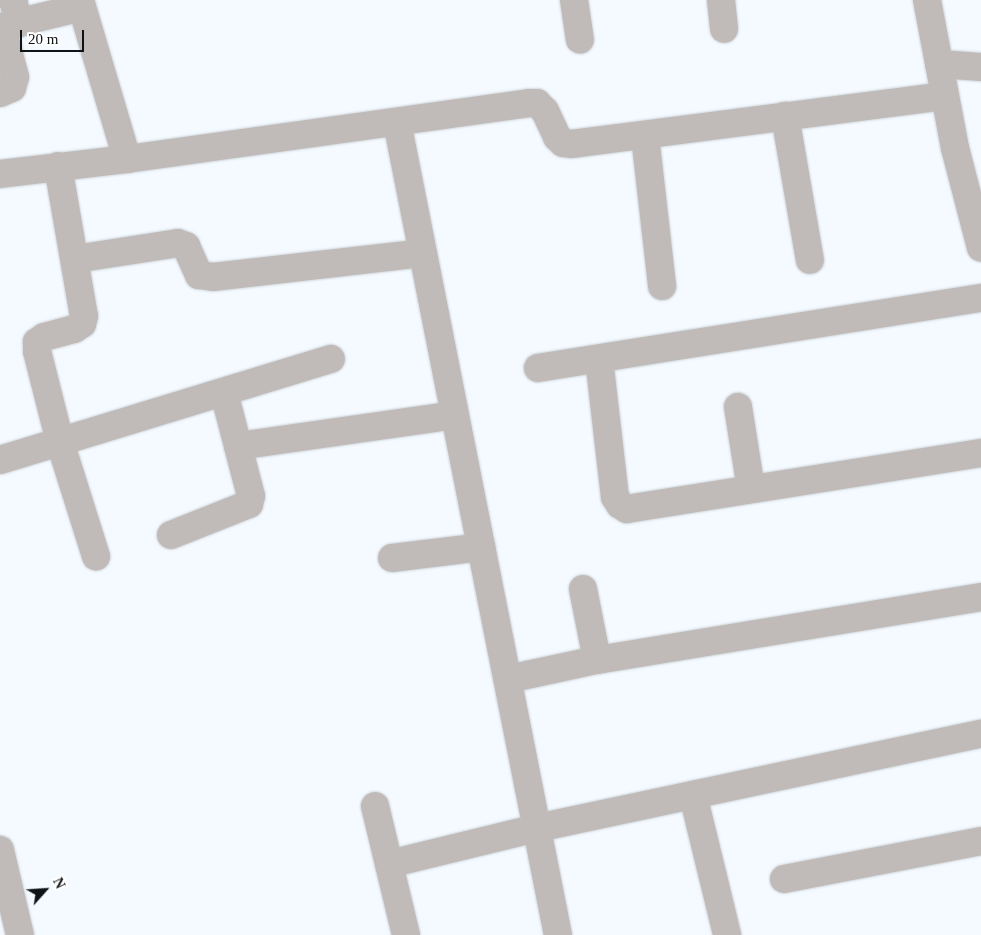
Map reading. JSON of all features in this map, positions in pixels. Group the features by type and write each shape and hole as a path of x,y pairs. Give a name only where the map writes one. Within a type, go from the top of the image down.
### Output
{"street":[{"path":"574,0 580,40"},
{"path":"721,0 724,29"},
{"path":"927,0 944,96 980,241"},
{"path":"0,93 12,88 15,77 8,19 81,4 127,159"},
{"path":"939,64 981,66"},
{"path":"0,174 127,159 528,103 537,103 545,110 557,137 563,143 571,144 645,136 944,96"},
{"path":"785,116 810,260"},
{"path":"397,122 558,935"},
{"path":"645,136 662,286"},
{"path":"58,166 84,316 82,324 74,329 44,337 37,342 37,350 60,442 96,556"},
{"path":"75,259 178,243 186,246 199,275 213,277 423,253"},
{"path":"538,368 981,298"},
{"path":"0,460 331,359"},
{"path":"599,359 615,497 620,505 627,509 981,453"},
{"path":"171,535 249,504 251,496 224,392"},
{"path":"738,407 751,489"},
{"path":"238,446 455,415"},
{"path":"392,558 481,547"},
{"path":"583,590 597,660"},
{"path":"508,679 597,660 981,597"},
{"path":"389,864 537,828 981,734"},
{"path":"693,795 726,935"},
{"path":"375,806 406,935"},
{"path":"784,879 981,841"},
{"path":"0,850 5,898 20,935"}]}
